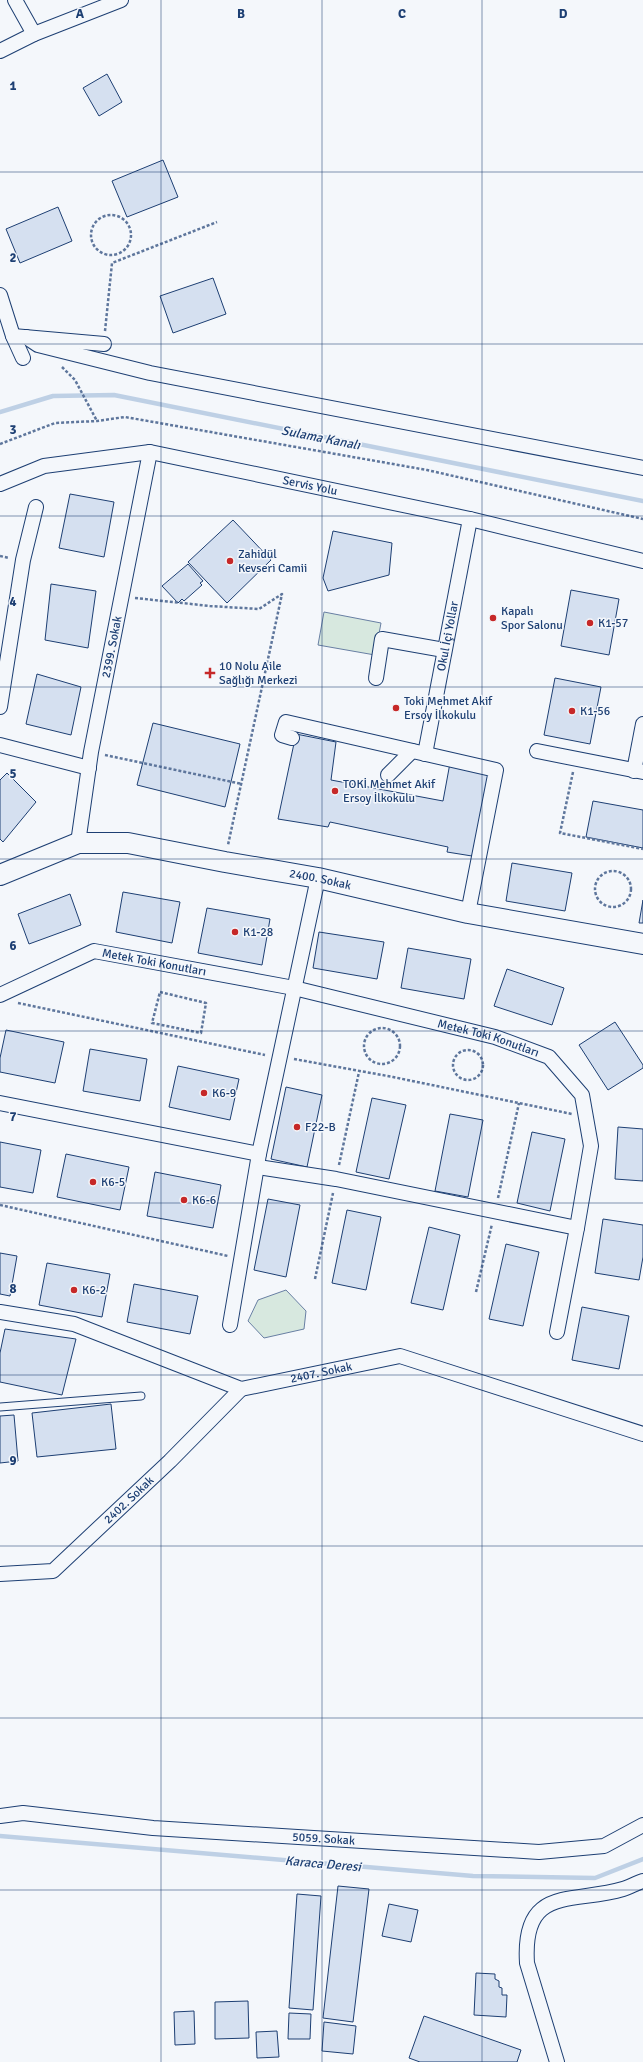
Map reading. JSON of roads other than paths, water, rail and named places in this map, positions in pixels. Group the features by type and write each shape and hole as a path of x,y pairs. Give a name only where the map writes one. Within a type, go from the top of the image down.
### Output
{"main road":[{"name":"2400. Sokak","path":"0,875 78,843 128,843 318,878 468,913 643,944"}],"street":[{"path":"15,0 34,34"},
{"path":"0,51 34,34 121,0"},
{"path":"0,295 20,337 23,358"},
{"path":"20,337 104,344"},
{"path":"20,337 38,345 150,373 643,468"},
{"name":"Servis Yolu","path":"0,484 44,466 150,452 470,519 643,561"},
{"name":"2399. Sokak","path":"78,843 91,752 120,596 150,452"},
{"path":"0,707 24,560 36,507"},
{"name":"Okul İçi Yollar","path":"418,752 444,650 470,519"},
{"path":"376,678 382,639 444,650"},
{"path":"292,738 282,735 286,722 496,770 468,913"},
{"path":"537,751 639,771 643,724"},
{"path":"0,745 89,768"},
{"path":"388,775 418,752"},
{"path":"230,1325 258,1160 318,878"},
{"name":"Metek Toki Konutları","path":"0,995 94,951 294,988 495,1037 550,1057 582,1095 591,1146 578,1228 557,1332"},
{"path":"0,1103 258,1160 344,1181 578,1228"},
{"path":"0,1312 74,1324 241,1389"},
{"name":"2407. Sokak","path":"241,1389 400,1356 643,1434"},
{"name":"2402. Sokak","path":"0,1574 53,1572 170,1461 241,1389"},
{"name":"5059. Sokak","path":"0,1816 23,1813 153,1828 539,1852 604,1846 643,1825"},
{"path":"557,2062 527,1963 526,1946 529,1928 538,1912 557,1900 623,1889 643,1881"}],"lane":[{"path":"0,1407 141,1396"}],"waterway":[{"name":"Sulama Kanalı","path":"0,412 53,396 114,395 643,501"},
{"name":"Karaca Deresi","path":"0,1836 473,1876 595,1878 643,1859"}],"place":[{"name":"Zahidül Kevseri Camii","path":"230,561"},
{"name":"Kapalı Spor Salonu","path":"493,618"},
{"name":"K1-57","path":"590,623"},
{"name":"10 Nolu Aile Sağlığı Merkezi","path":"210,673"},
{"name":"Toki Mehmet Akif Ersoy İlkokulu","path":"396,708"},
{"name":"K1-56","path":"572,711"},
{"name":"TOKİ Mehmet Akif Ersoy İlkokulu","path":"335,791"},
{"name":"K1-28","path":"235,932"},
{"name":"K6-9","path":"204,1093"},
{"name":"F22-B","path":"297,1127"},
{"name":"K6-5","path":"93,1182"},
{"name":"K6-6","path":"184,1200"},
{"name":"K6-2","path":"74,1290"}]}
